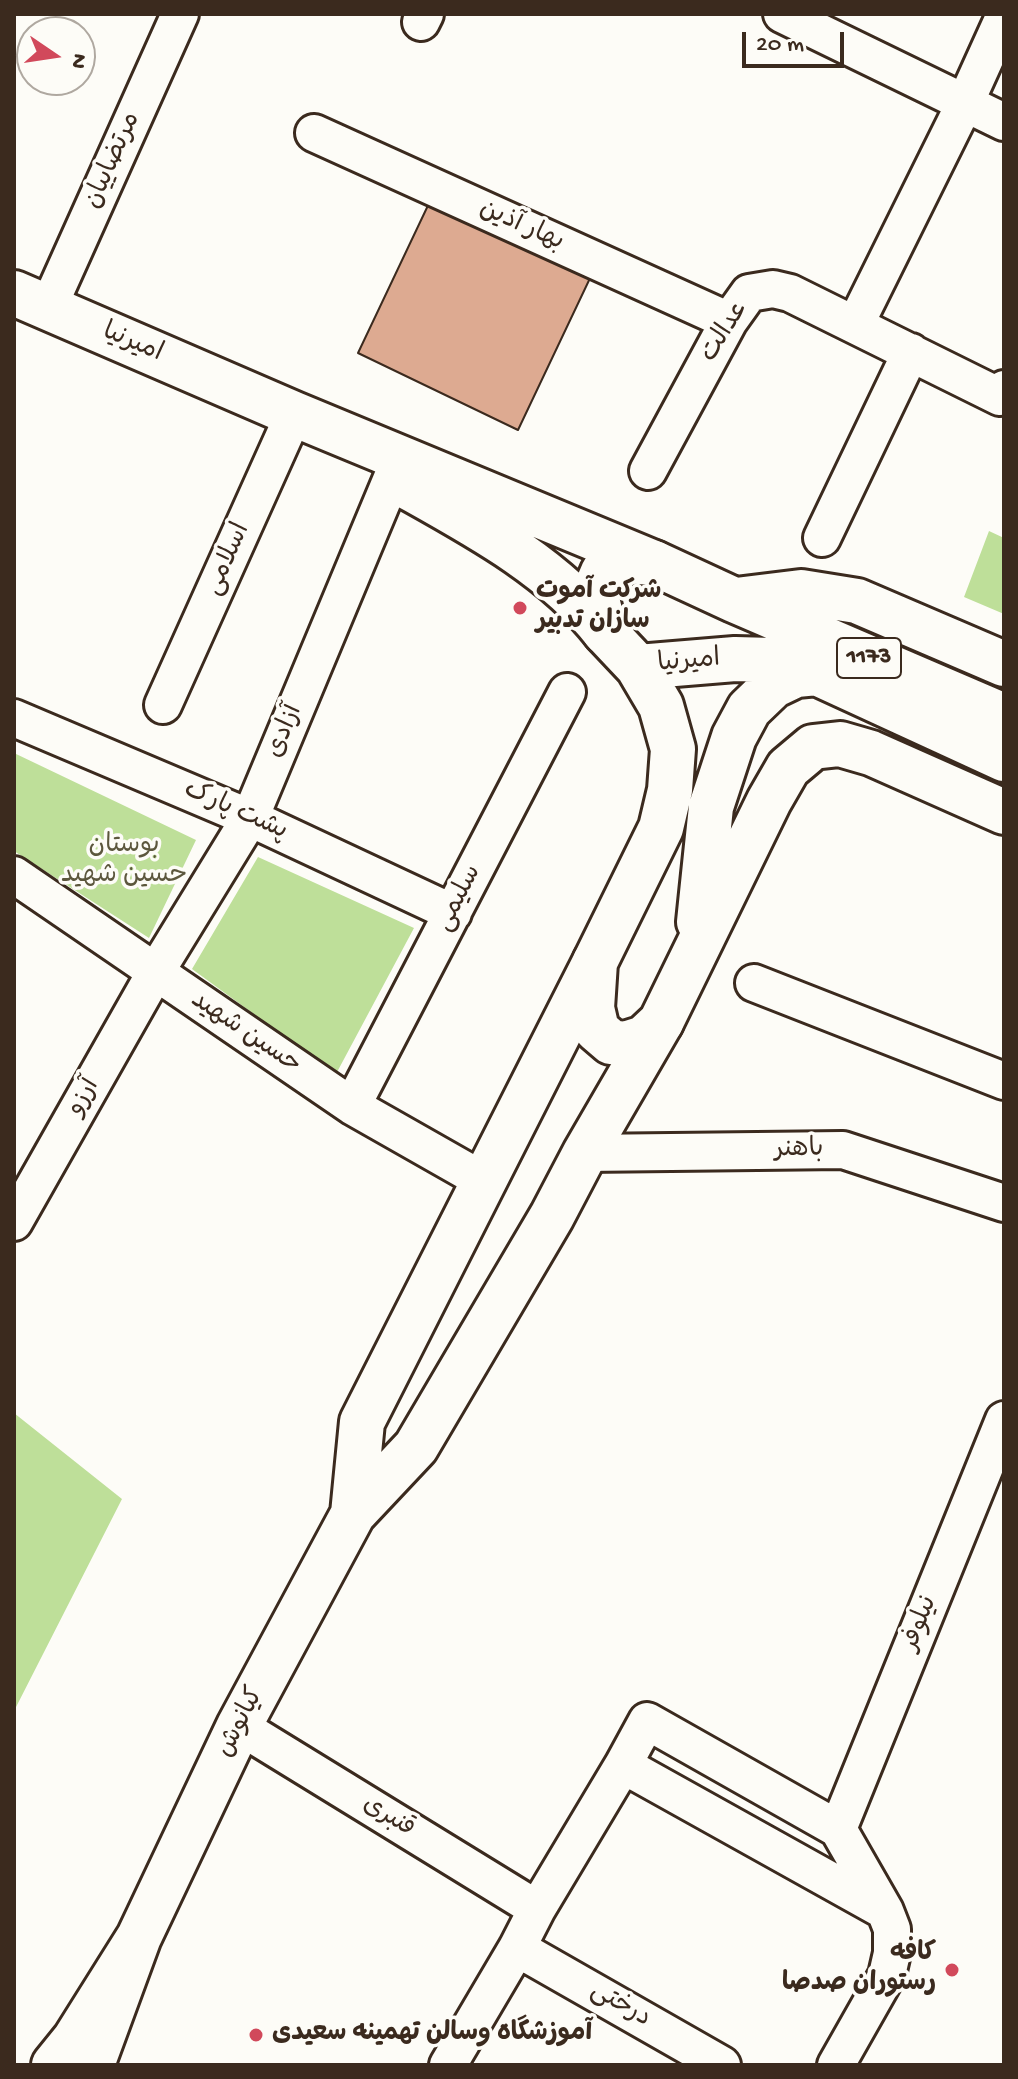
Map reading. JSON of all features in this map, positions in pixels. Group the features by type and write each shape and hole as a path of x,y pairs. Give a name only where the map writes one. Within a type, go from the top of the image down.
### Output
{"main road":[{"name":"امیرنیا","path":"23,298 654,563 1004,716"},
{"name":"امیرنیا","path":"294,414 530,562 587,609 638,667 772,660 817,673 1004,759"},
{"path":"605,632 597,586 603,572 614,563 624,561 654,563"},
{"path":"734,600 801,592 857,601 1004,664"},
{"path":"353,1514 362,1422 661,828 670,790 673,749 661,706 638,667"},
{"path":"696,951 711,807 734,737 749,709 773,686 796,675 817,673"},
{"path":"353,1514 416,1447 552,1216 661,1022 788,768 813,747 840,744 871,753 1004,812"},
{"path":"595,962 592,1008 597,1030 611,1042 625,1044 644,1038 661,1022"},
{"name":"کیانوش","path":"92,2065 139,1937 239,1726 353,1514"},
{"name":"کیانوش","path":"54,2065 75,2039 139,1937"}],"street":[{"name":"مرتضاییان","path":"23,298 180,14"},
{"path":"782,14 1004,122"},
{"path":"855,325 1004,17"},
{"name":"بهار آذین","path":"314,133 729,321"},
{"name":"عدالت","path":"648,471 729,321 749,293 773,289 790,293 1002,393"},
{"path":"822,538 911,352"},
{"name":"اسلامی","path":"163,705 294,414"},
{"name":"آزادی","path":"155,973 250,818 392,478"},
{"name":"سلیمی","path":"352,1106 567,692"},
{"name":"پشت پارک","path":"14,718 250,818 453,913"},
{"name":"حسین شهید","path":"14,875 352,1106 484,1181"},
{"name":"آرزو","path":"14,1222 155,973"},
{"path":"754,983 1004,1081"},
{"name":"باهنر","path":"585,1153 843,1150 1004,1203"},
{"name":"نیلوفر","path":"838,1829 1004,1420"},
{"path":"448,2065 647,1721 838,1829 885,1911 892,1929 892,1953 887,1975 836,2065"},
{"name":"قنبری","path":"239,1726 537,1909"},
{"path":"623,1765 885,1911"},
{"name":"درختی","path":"517,1948 722,2065"}],"green space":[{"path":"989,531 1004,538 1004,614 964,597"},
{"name":"بوستان حسین شهید","path":"14,753 196,840 149,938 14,851"},
{"path":"258,857 414,928 336,1074 192,969"},
{"path":"14,1413 122,1499 14,1711"}],"building":[{"path":"432,197 592,274 518,430 358,353"}],"place":[{"name":"شرکت آموت سازان تدبیر","path":"520,608"},
{"name":"کافه رستوران صدصا","path":"952,1970"},
{"name":"آموزشگاه وسالن تهمینه سعیدی","path":"256,2035"}]}
